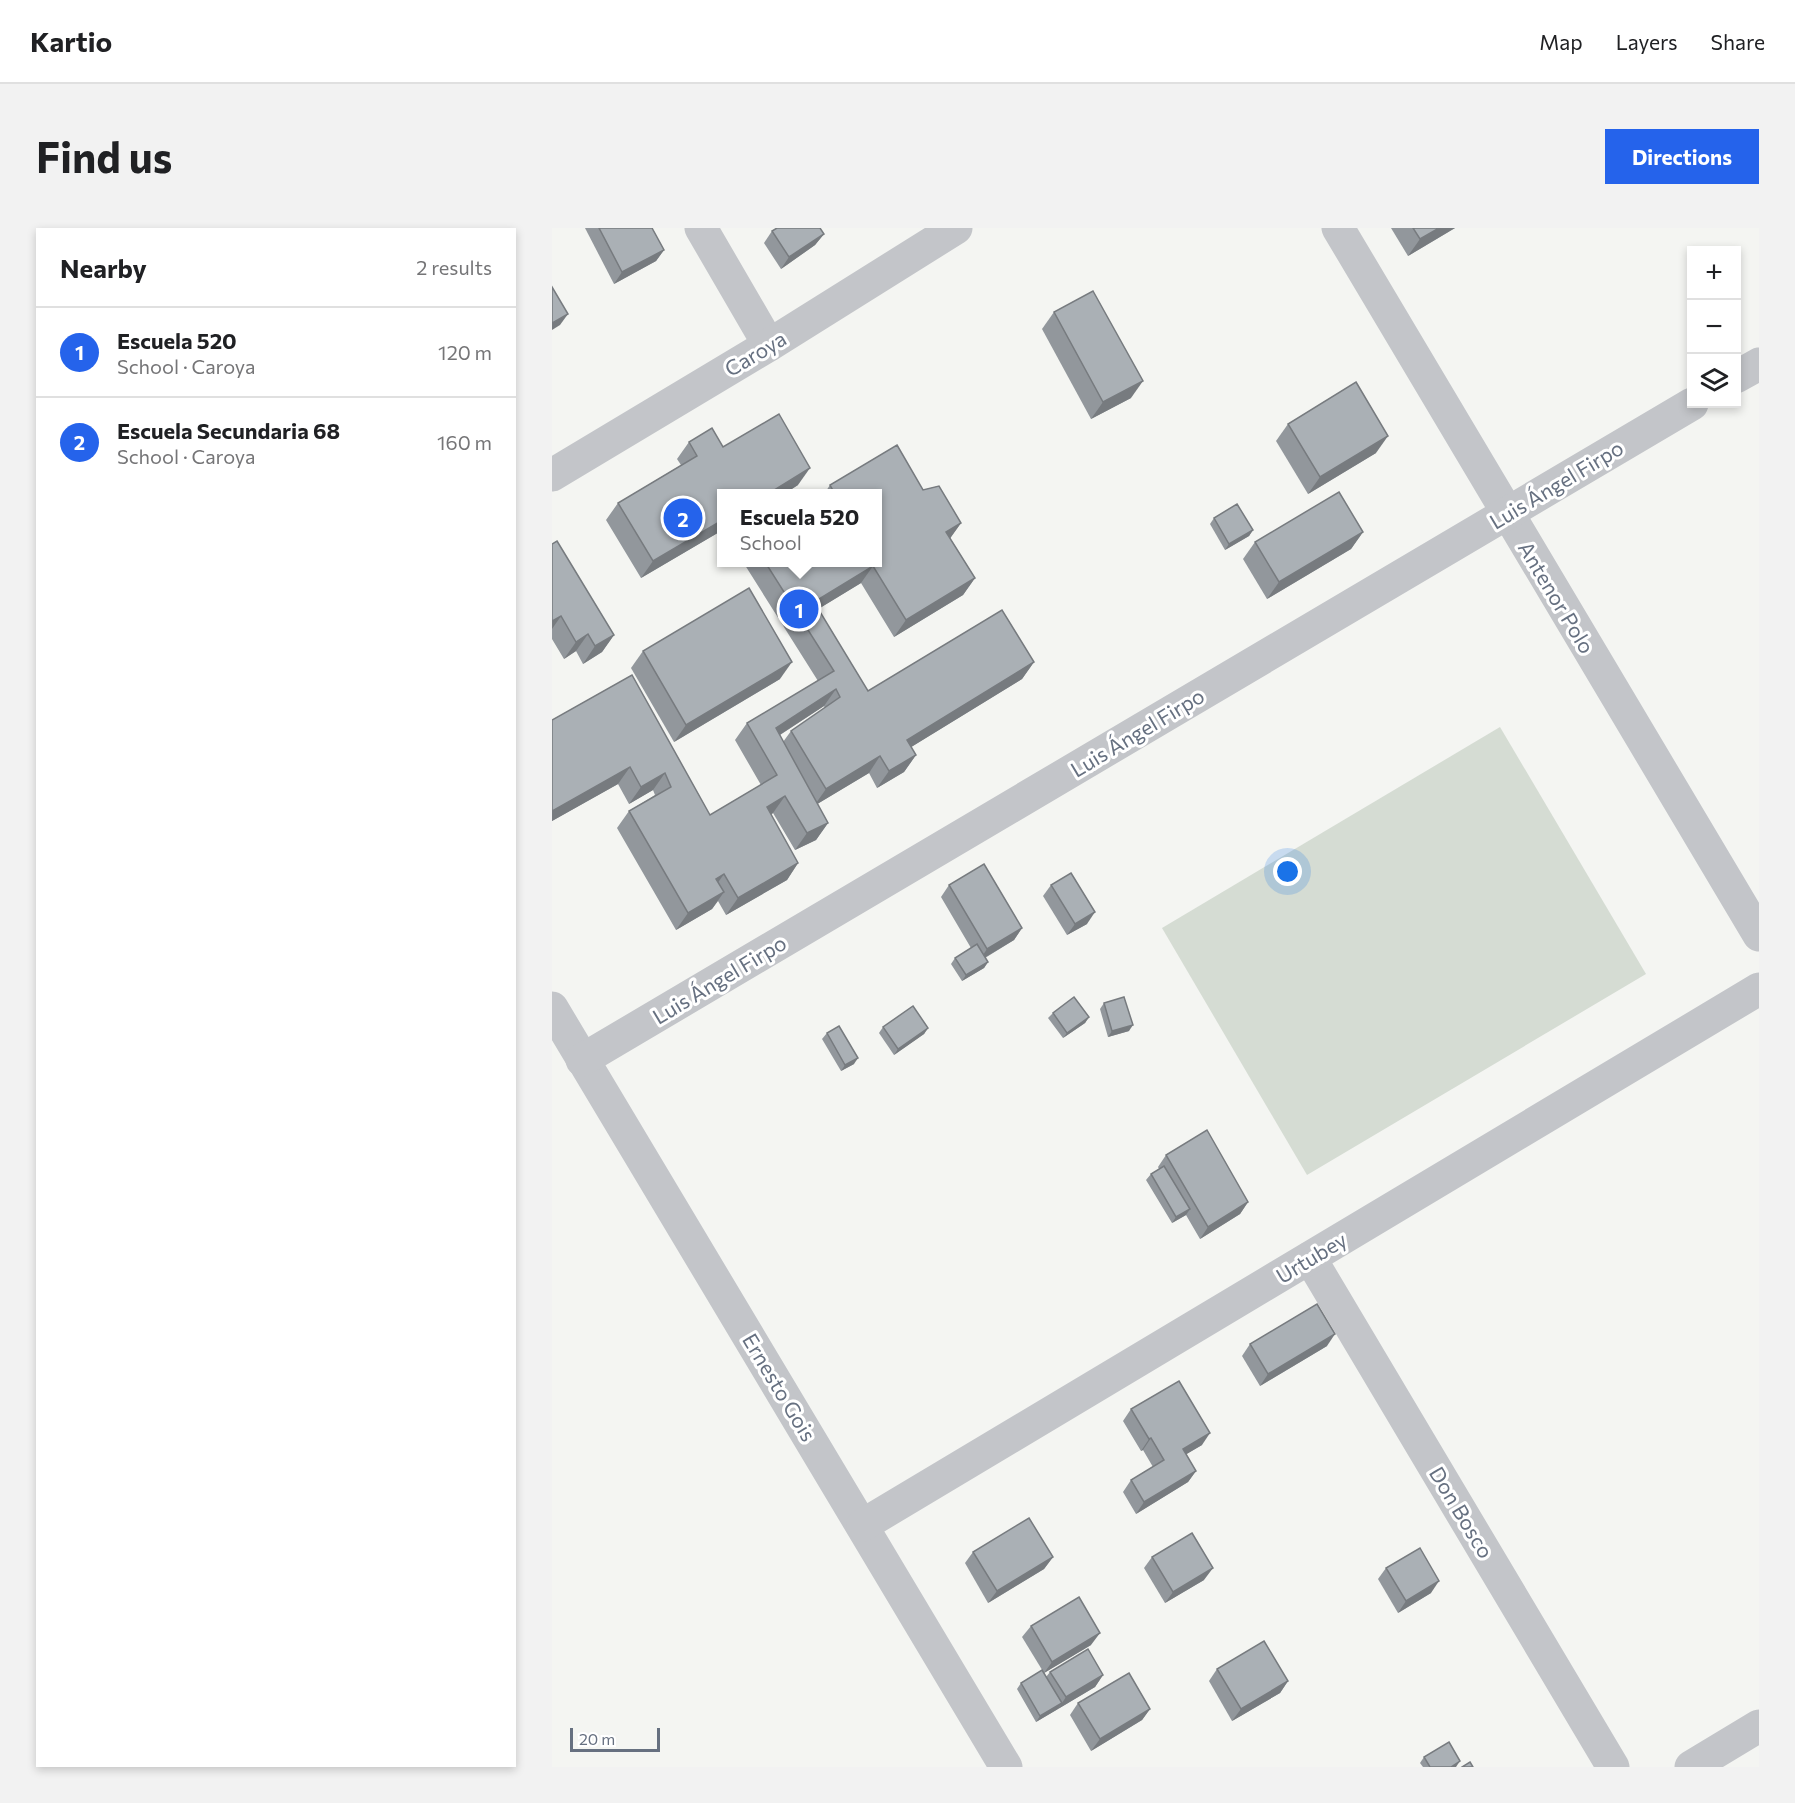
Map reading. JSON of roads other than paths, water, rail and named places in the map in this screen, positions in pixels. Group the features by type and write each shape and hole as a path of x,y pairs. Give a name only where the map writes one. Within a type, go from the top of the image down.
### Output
{"street":[{"path":"700,228 769,345"},
{"name":"Caroya","path":"552,475 769,345 956,228"},
{"name":"Antenor Polo","path":"1338,228 1759,934"},
{"path":"1741,375 1759,364"},
{"name":"Luis Ángel Firpo","path":"582,1060 1687,407"},
{"name":"Urtubey","path":"863,1525 1759,989"},
{"name":"Ernesto Gois","path":"552,1008 1006,1767"},
{"name":"Don Bosco","path":"1310,1258 1613,1767"},
{"path":"1691,1767 1759,1726"}],"place":[{"name":"Escuela Secundaria 68","path":"683,518"},
{"name":"Escuela 520","path":"799,609"}]}
